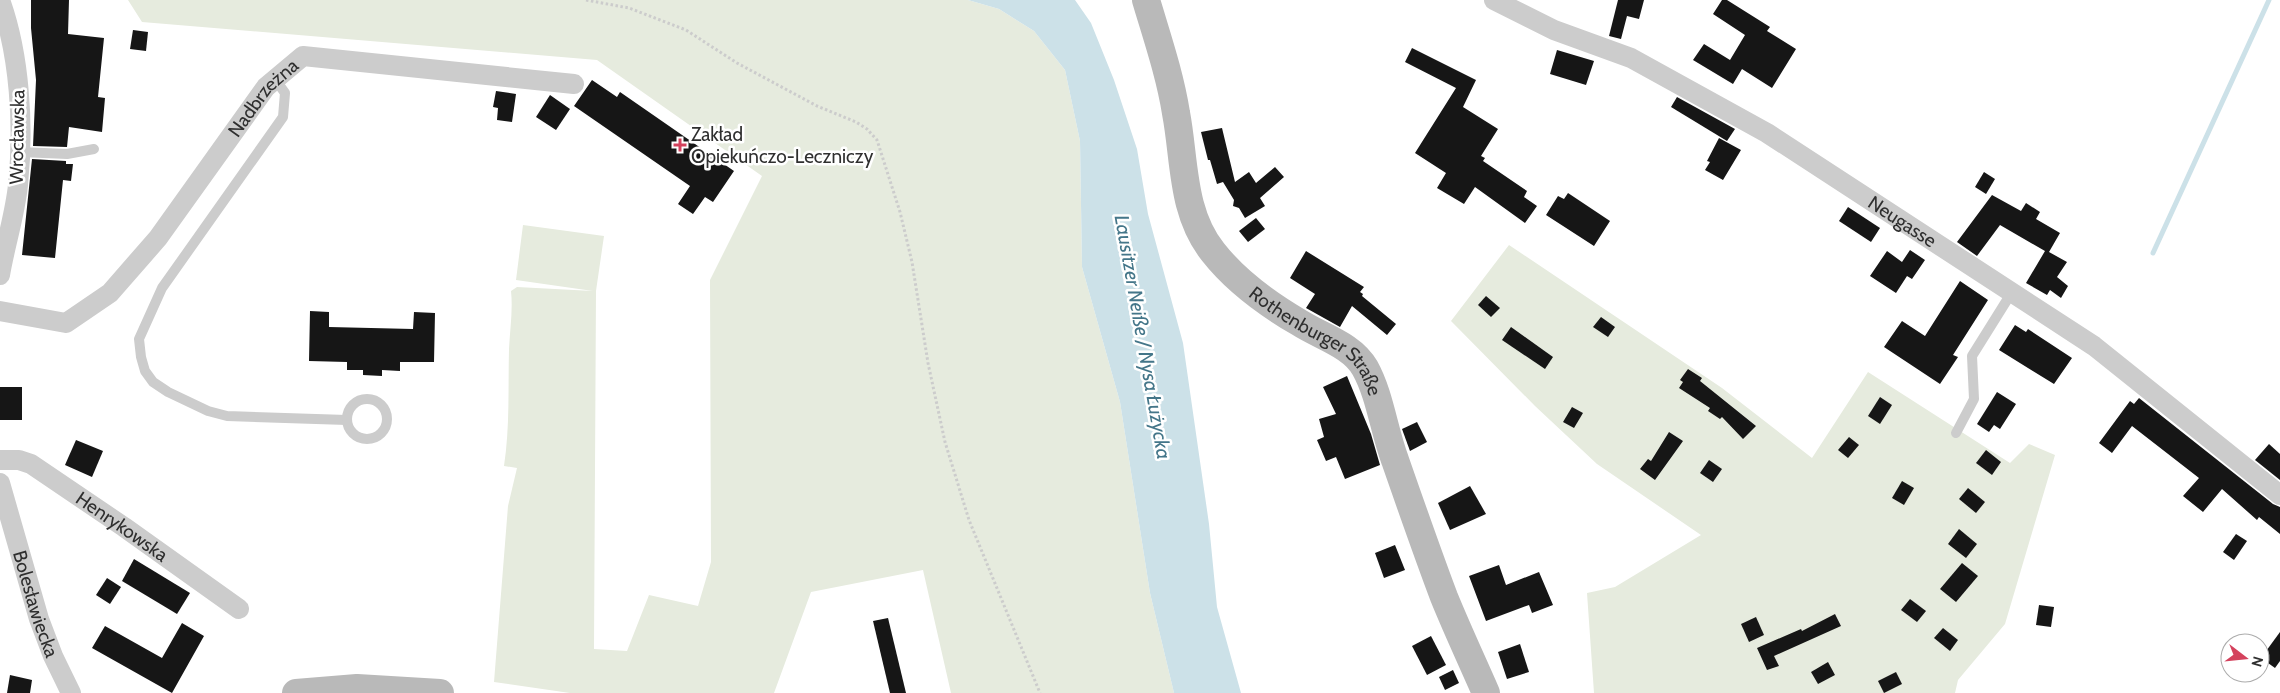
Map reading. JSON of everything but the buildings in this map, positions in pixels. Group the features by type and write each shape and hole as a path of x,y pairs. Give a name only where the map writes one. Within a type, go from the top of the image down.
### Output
{"street":[{"name":"Wrocławska","path":"0,0 7,18 18,72 20,152 18,186 1,263"},
{"name":"Rothenburger Straße","path":"1146,0 1177,114 1185,184 1190,208 1200,231 1212,251 1251,289 1298,322 1348,349 1366,369 1389,445 1445,598 1486,693"},
{"name":"Neugasse","path":"1494,0 1554,30 1631,58 1767,133 2094,346 2280,495"},
{"name":"Nadbrzeżna","path":"0,311 66,323 110,293 158,238 266,87 303,56 574,84"},
{"name":"Henrykowska","path":"0,460 19,460 31,464 124,527 238,609"},
{"name":"Bolesławiecka","path":"0,483 39,619 53,656 71,693"},
{"path":"296,693 366,688 440,693"}],"lane":[{"path":"275,79 285,93 283,117 162,288 139,339 140,357 145,371 153,382 168,392 208,411 227,416 347,420"},
{"path":"20,152 68,154 94,149"},
{"path":"1956,433 1974,399 1972,356 2012,292"},
{"path":"368,398 380,402 387,412 388,418 384,431 372,439 365,439 352,432 347,420 356,402 368,398"}],"path":[{"path":"586,0 605,2 629,8 686,30 753,71 817,106 856,122 867,129 877,140 900,212 912,262 928,363 945,442 969,520 1040,693"}],"shaded area":[{"path":"128,0 968,0 999,9 1034,31 1065,70 1080,141 1082,267 1120,402 1150,593 1174,693 951,693 923,570 811,592 774,693 570,693 494,682 508,506 517,468 504,466 508,422 511,291 517,287 593,291 516,280 523,225 604,236 596,291 594,649 627,651 649,595 698,606 711,562 710,280 762,176 597,60 142,22"},
{"path":"1509,245 1722,388 1812,458 1868,372 2010,463 2029,444 2055,455 2005,624 1958,680 1955,693 1594,693 1587,593 1615,587 1701,535 1597,464 1535,406 1451,321"}],"water":[{"name":"Lausitzer Neiße / Nysa Łużycka","path":"968,0 1075,0 1091,23 1114,80 1137,149 1148,214 1183,343 1209,524 1217,607 1241,693 1174,693 1150,593 1120,402 1082,267 1080,141 1065,70 1034,31 999,9"}],"waterway":[{"path":"2153,253 2269,0"}],"place":[{"name":"Zakład Opiekuńczo-Leczniczy","path":"680,145"}]}
